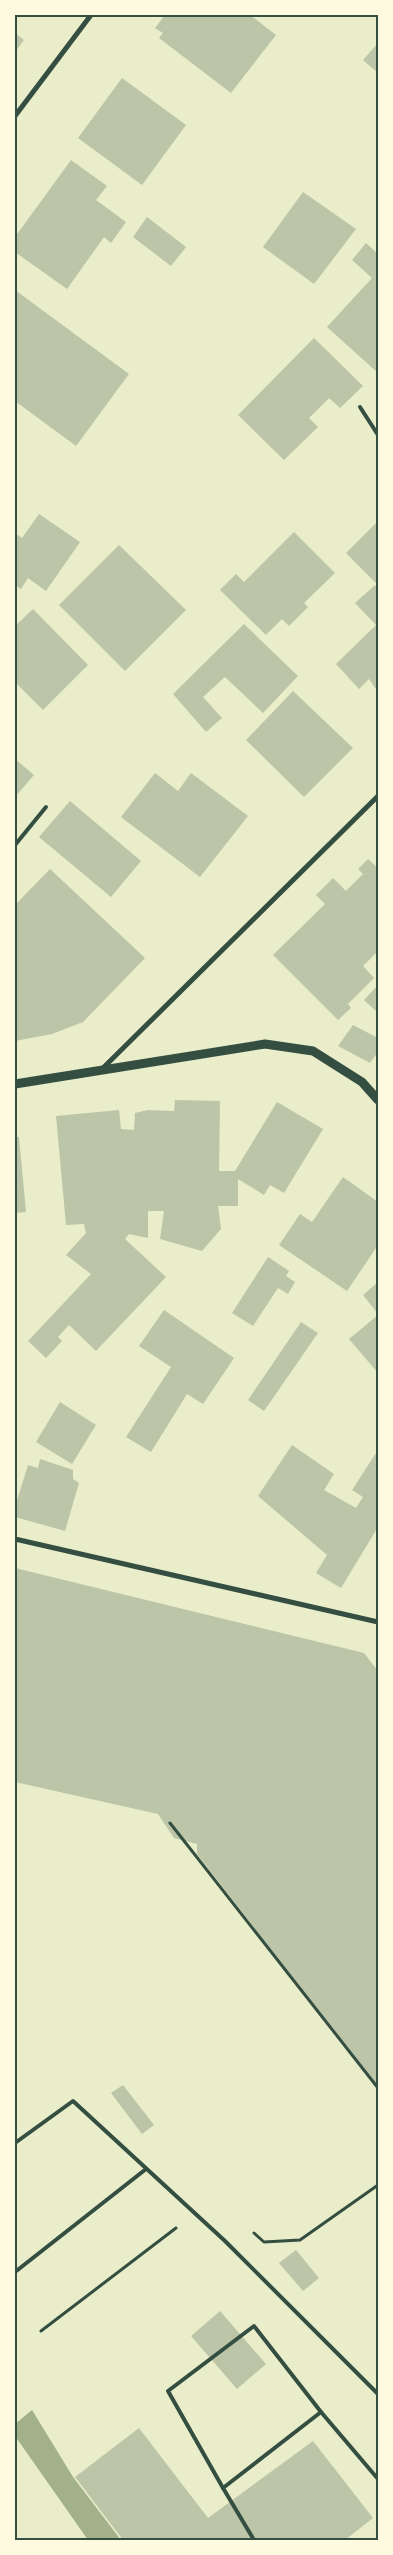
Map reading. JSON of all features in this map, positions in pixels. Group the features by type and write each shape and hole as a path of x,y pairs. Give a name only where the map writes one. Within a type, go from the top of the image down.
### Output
{"street":[{"path":"15,116 91,15"},
{"path":"100,1071 378,796"},
{"path":"15,1084 265,1044 313,1051 362,1082 378,1100"},
{"path":"15,1539 378,1622"}],"lane":[{"path":"360,407 378,435"},
{"path":"15,845 46,807"},
{"path":"15,2143 73,2101 225,2241 378,2394"},
{"path":"15,2272 146,2168"},
{"path":"254,2540 168,2392 254,2326 321,2412 378,2479"},
{"path":"223,2488 321,2412"}],"path":[{"path":"170,1823 378,2088"},
{"path":"253,2233 264,2242 300,2240 378,2185"},
{"path":"41,2331 181,2224"}],"shaded area":[{"path":"32,2410 73,2477 121,2540 88,2540 15,2436 15,2424"}],"building":[{"path":"165,15 250,15 276,35 231,93 159,38 163,33 155,28"},
{"path":"15,33 24,40 15,52"},
{"path":"378,43 378,73 363,60"},
{"path":"122,78 186,125 142,185 78,138"},
{"path":"71,160 107,186 96,200 126,222 111,243 104,237 67,289 15,252 15,237"},
{"path":"303,192 356,229 314,284 263,247"},
{"path":"147,217 186,247 171,266 133,237"},
{"path":"366,243 378,254 378,373 327,327 372,278 352,260"},
{"path":"15,290 129,374 76,446 15,401"},
{"path":"314,338 363,386 340,408 329,398 309,418 318,427 284,460 238,415"},
{"path":"39,514 80,542 46,591 28,578 21,589 15,585 15,533 22,538"},
{"path":"378,521 378,585 346,553"},
{"path":"294,532 335,573 304,603 308,607 289,626 282,619 266,635 220,590 236,574 244,582"},
{"path":"119,545 186,610 125,671 59,605"},
{"path":"375,585 378,588 378,692 369,679 359,689 336,664 376,625 355,603"},
{"path":"33,609 88,665 43,710 15,682 15,626"},
{"path":"244,624 298,676 263,713 225,677 203,697 222,718 206,732 173,694"},
{"path":"293,691 353,748 304,797 246,740"},
{"path":"15,759 34,775 15,797"},
{"path":"155,773 178,791 191,773 248,816 200,877 121,817"},
{"path":"70,801 141,861 111,897 39,837"},
{"path":"368,859 378,868 378,951 363,966 374,978 348,1004 351,1008 338,1020 273,955 325,904 316,895 333,878 346,891 363,874 358,869"},
{"path":"50,869 145,958 83,1022 52,1034 15,1041 15,905"},
{"path":"378,985 378,1013 364,1000"},
{"path":"353,1025 378,1038 378,1052 370,1063 338,1046"},
{"path":"175,1100 220,1101 219,1171 235,1171 277,1102 323,1129 284,1193 270,1185 264,1195 238,1179 238,1206 218,1206 221,1229 202,1251 160,1239 164,1211 148,1211 148,1238 129,1234 125,1239 166,1277 96,1351 69,1325 58,1337 62,1341 46,1358 28,1341 91,1274 66,1255 86,1233 84,1224 66,1225 56,1116 119,1110 121,1129 134,1130 135,1113 148,1110 174,1111"},
{"path":"15,1137 19,1137 26,1212 15,1213"},
{"path":"343,1177 378,1202 378,1245 347,1291 279,1245 300,1214 312,1222"},
{"path":"268,1257 289,1271 286,1276 295,1282 288,1294 278,1288 253,1326 232,1313"},
{"path":"378,1282 378,1314 363,1295"},
{"path":"164,1310 234,1358 203,1404 187,1394 151,1452 126,1437 171,1367 139,1346"},
{"path":"378,1315 378,1373 349,1339"},
{"path":"301,1322 318,1333 264,1411 248,1400"},
{"path":"60,1402 96,1425 72,1464 36,1442"},
{"path":"292,1445 334,1474 324,1490 356,1508 363,1497 352,1490 378,1450 378,1527 341,1588 316,1573 327,1555 258,1496"},
{"path":"40,1459 73,1470 73,1479 79,1483 65,1531 15,1517 15,1507 28,1465 38,1468"},
{"path":"15,1568 364,1653 378,1671 378,2087 197,1854 197,1844 174,1838 158,1814 15,1782"},
{"path":"123,2085 154,2125 142,2134 111,2093"},
{"path":"296,2250 319,2278 303,2291 279,2263"},
{"path":"220,2311 266,2364 237,2389 191,2336"},
{"path":"139,2428 208,2518 313,2441 373,2518 345,2540 123,2540 75,2477"}]}
